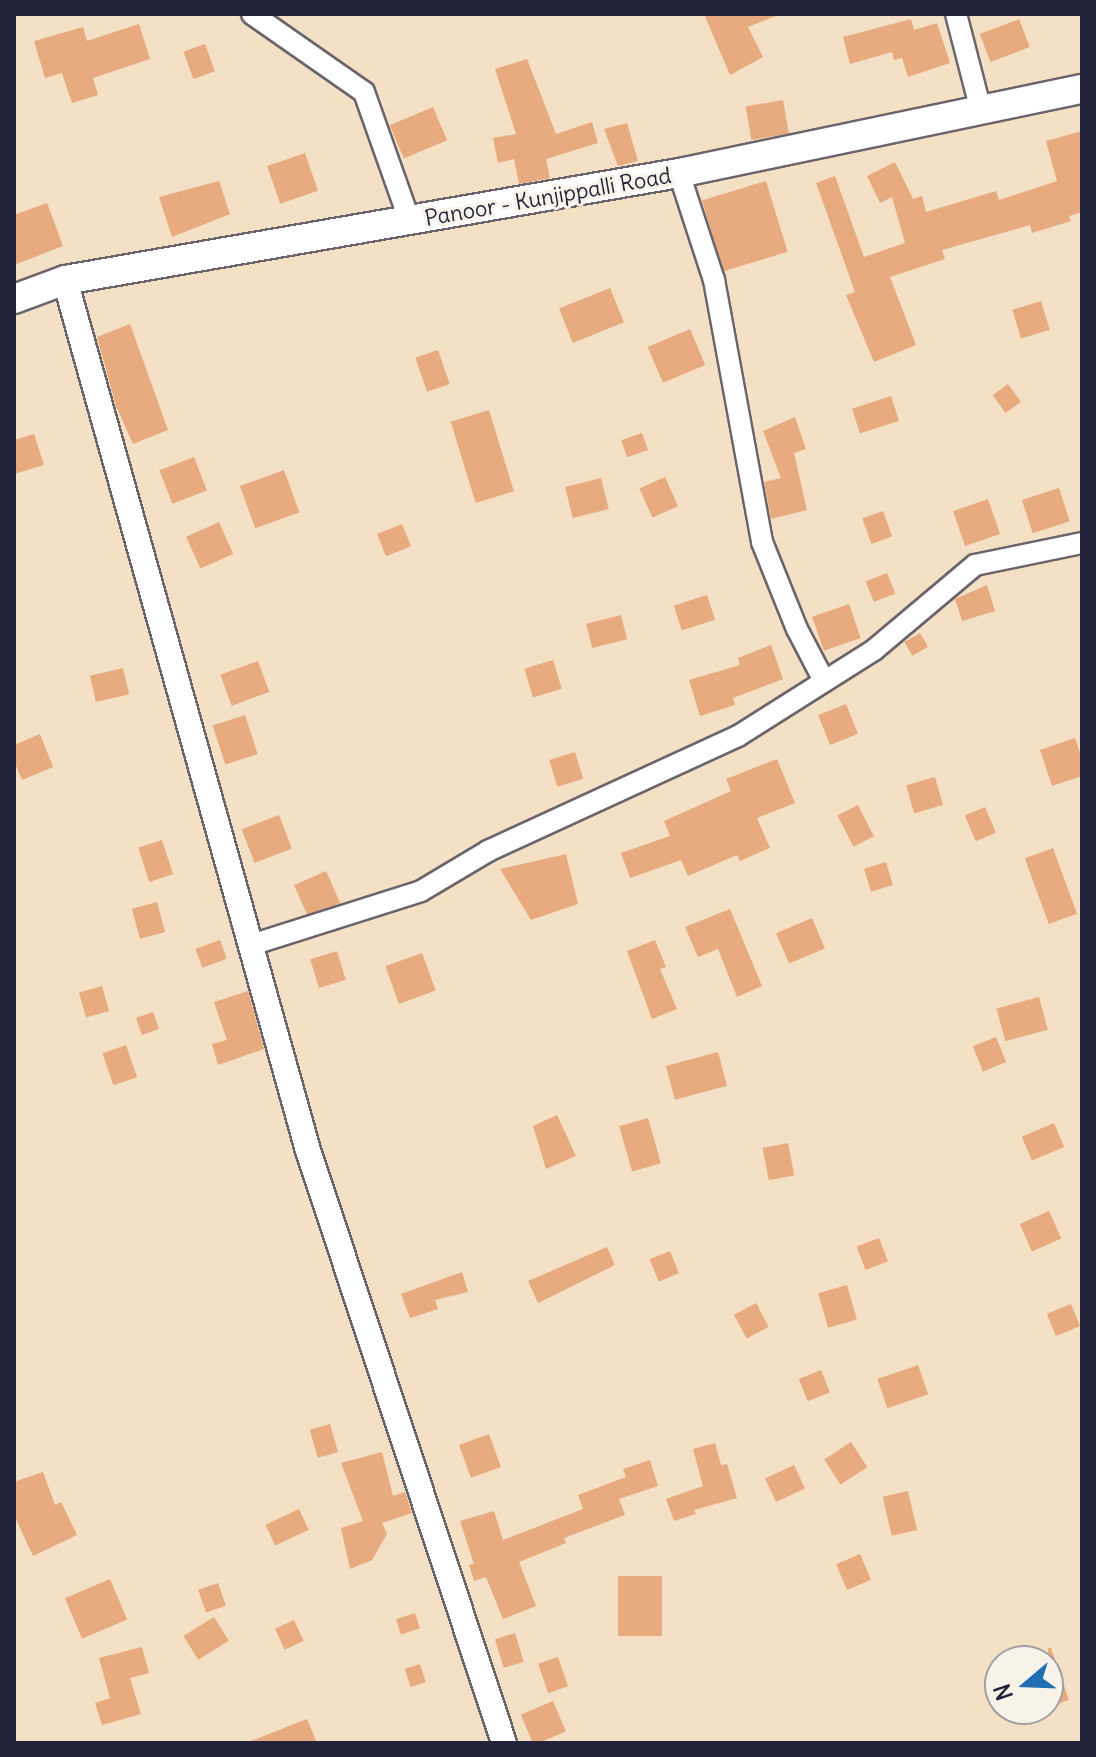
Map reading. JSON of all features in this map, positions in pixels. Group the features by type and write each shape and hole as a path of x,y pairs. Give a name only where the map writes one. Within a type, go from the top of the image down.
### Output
{"main road":[{"name":"Panoor - Kunjippalli Road","path":"14,299 65,280 679,173 1082,89"}],"street":[{"path":"252,14 364,92 410,222"},
{"path":"956,14 981,111"},
{"path":"679,173 714,280 762,542 797,629 823,679"},
{"path":"65,280 307,1147 504,1743"},
{"path":"251,945 421,891 488,851 738,736 823,679 874,650 975,565 1082,543"}],"building":[{"path":"704,14 778,15 748,27 763,57 730,75"},
{"path":"911,19 914,30 937,23 950,63 908,77 902,58 894,60 892,52 850,64 843,37"},
{"path":"1019,19 1030,47 991,62 980,34"},
{"path":"139,24 150,59 93,78 98,95 72,103 62,73 45,78 34,41 83,27 87,41"},
{"path":"205,44 215,71 193,79 183,52"},
{"path":"527,59 556,134 592,122 598,143 546,159 550,178 519,184 514,159 498,163 493,138 516,134 495,69"},
{"path":"783,100 789,133 751,140 746,107"},
{"path":"433,107 447,140 404,159 390,125"},
{"path":"627,123 638,161 618,166 604,129"},
{"path":"1082,131 1082,212 1069,216 1071,221 1032,233 1030,225 942,250 945,259 890,277 916,345 874,362 846,295 855,292 816,183 835,176 864,257 905,243 892,197 880,203 867,176 895,162 913,199 922,196 926,212 996,191 999,200 1057,181 1046,141"},
{"path":"305,153 318,191 280,204 267,166"},
{"path":"219,181 230,214 172,237 159,197"},
{"path":"766,181 788,252 724,271 702,201"},
{"path":"47,203 63,246 14,265 14,215"},
{"path":"610,288 624,322 573,343 559,309"},
{"path":"1041,301 1050,330 1021,338 1012,310"},
{"path":"130,324 168,430 133,444 116,406 97,337"},
{"path":"690,329 705,365 663,383 648,347"},
{"path":"438,350 450,384 427,392 415,358"},
{"path":"1008,384 1021,402 1006,413 993,395"},
{"path":"891,396 899,421 860,433 852,409"},
{"path":"489,410 514,491 476,503 451,422"},
{"path":"795,417 806,449 794,453 807,510 771,519 764,482 781,478 763,431"},
{"path":"642,433 648,450 627,457 621,440"},
{"path":"34,434 44,465 14,474 14,440"},
{"path":"194,457 207,491 172,504 159,470"},
{"path":"284,470 299,512 255,528 240,486"},
{"path":"665,477 678,506 652,518 639,488"},
{"path":"601,478 609,509 573,518 565,487"},
{"path":"1059,488 1070,521 1033,533 1022,500"},
{"path":"988,499 1000,534 965,546 953,511"},
{"path":"883,511 892,536 872,544 862,519"},
{"path":"219,522 233,554 200,569 186,537"},
{"path":"402,524 411,546 386,556 377,534"},
{"path":"887,573 895,593 874,602 866,582"},
{"path":"987,585 995,611 962,621 955,599"},
{"path":"707,595 715,620 682,631 674,606"},
{"path":"849,604 861,638 824,651 812,617"},
{"path":"621,615 627,639 592,648 586,624"},
{"path":"920,633 928,647 912,656 904,642"},
{"path":"771,645 783,679 733,698 735,705 700,716 689,680 740,665 738,658"},
{"path":"553,660 562,689 533,697 524,669"},
{"path":"258,661 269,692 232,706 220,675"},
{"path":"123,668 129,694 96,702 90,676"},
{"path":"846,704 858,734 830,745 818,715"},
{"path":"245,715 258,754 225,764 213,726"},
{"path":"40,734 53,767 22,780 14,761 14,745"},
{"path":"1075,738 1082,759 1082,776 1052,786 1040,750"},
{"path":"575,752 583,779 557,787 549,760"},
{"path":"777,759 795,803 757,818 770,848 740,861 737,855 688,876 681,860 630,878 621,853 670,836 664,821 731,791 726,779"},
{"path":"935,777 943,805 914,813 906,785"},
{"path":"858,805 874,836 853,847 838,815"},
{"path":"985,807 996,833 976,841 965,816"},
{"path":"279,815 292,849 255,863 242,829"},
{"path":"162,840 173,874 149,882 138,848"},
{"path":"1053,848 1077,914 1049,924 1025,858"},
{"path":"566,854 578,904 531,920 500,869"},
{"path":"886,862 893,885 871,892 864,869"},
{"path":"326,871 340,903 308,917 294,885"},
{"path":"157,902 165,932 140,939 132,909"},
{"path":"730,909 762,986 737,997 718,949 698,957 685,927"},
{"path":"812,918 825,948 789,964 776,933"},
{"path":"220,940 227,959 202,968 196,949"},
{"path":"655,940 666,967 660,969 677,1009 652,1019 627,951"},
{"path":"337,951 346,980 319,988 310,959"},
{"path":"422,953 436,991 399,1004 385,966"},
{"path":"102,986 109,1011 86,1018 79,993"},
{"path":"248,991 264,1049 218,1065 212,1044 227,1040 214,1002"},
{"path":"1039,997 1048,1030 1005,1041 996,1008"},
{"path":"153,1012 159,1029 142,1035 136,1018"},
{"path":"996,1037 1006,1062 983,1071 973,1046"},
{"path":"126,1045 137,1077 113,1085 102,1053"},
{"path":"718,1052 727,1086 675,1100 666,1066"},
{"path":"557,1115 576,1156 546,1169 533,1126"},
{"path":"648,1118 661,1163 632,1171 619,1126"},
{"path":"1054,1123 1064,1147 1032,1161 1022,1137"},
{"path":"788,1143 794,1175 769,1180 762,1148"},
{"path":"1049,1211 1061,1238 1032,1251 1020,1224"},
{"path":"879,1238 888,1261 866,1270 857,1247"},
{"path":"607,1247 615,1265 538,1303 528,1281"},
{"path":"670,1251 679,1273 659,1281 650,1259"},
{"path":"462,1272 468,1292 435,1300 438,1309 410,1318 401,1294"},
{"path":"847,1285 857,1320 828,1328 818,1293"},
{"path":"756,1303 769,1327 747,1339 734,1315"},
{"path":"1071,1304 1080,1326 1056,1336 1047,1314"},
{"path":"918,1365 928,1394 887,1408 877,1379"},
{"path":"821,1370 830,1392 808,1401 799,1379"},
{"path":"330,1424 338,1452 318,1458 310,1430"},
{"path":"489,1434 501,1467 471,1478 459,1445"},
{"path":"851,1442 867,1467 841,1485 824,1459"},
{"path":"715,1443 721,1465 727,1464 737,1498 694,1510 696,1514 674,1521 666,1499 703,1486 693,1449"},
{"path":"382,1452 393,1496 405,1492 412,1513 382,1523 387,1534 372,1560 350,1569 341,1528 363,1521 341,1463"},
{"path":"650,1460 658,1486 619,1499 625,1515 564,1538 566,1543 519,1562 536,1606 503,1619 486,1577 474,1581 469,1565 474,1564 460,1521 494,1511 503,1540 583,1509 578,1495 626,1477 623,1469"},
{"path":"794,1465 805,1489 776,1502 765,1479"},
{"path":"43,1472 55,1505 61,1502 77,1535 33,1556 14,1515 14,1482"},
{"path":"908,1491 917,1530 892,1536 883,1497"},
{"path":"299,1509 309,1530 275,1545 265,1525"},
{"path":"860,1554 871,1580 847,1590 836,1564"},
{"path":"618,1576 662,1576 662,1636 618,1636"},
{"path":"110,1579 127,1620 82,1639 65,1598"},
{"path":"218,1583 226,1606 206,1613 198,1590"},
{"path":"415,1613 420,1628 401,1634 396,1619"},
{"path":"214,1617 229,1641 198,1660 183,1636"},
{"path":"294,1620 304,1641 285,1650 275,1629"},
{"path":"515,1633 524,1662 504,1668 495,1639"},
{"path":"142,1647 149,1673 130,1678 141,1714 102,1725 95,1703 110,1698 99,1658"},
{"path":"558,1657 568,1686 548,1693 538,1664"},
{"path":"420,1664 426,1682 411,1687 405,1669"},
{"path":"1064,1686 1069,1700 1064,1702"},
{"path":"553,1701 566,1731 533,1743 521,1715"},
{"path":"307,1719 317,1743 248,1743 248,1742"}]}
